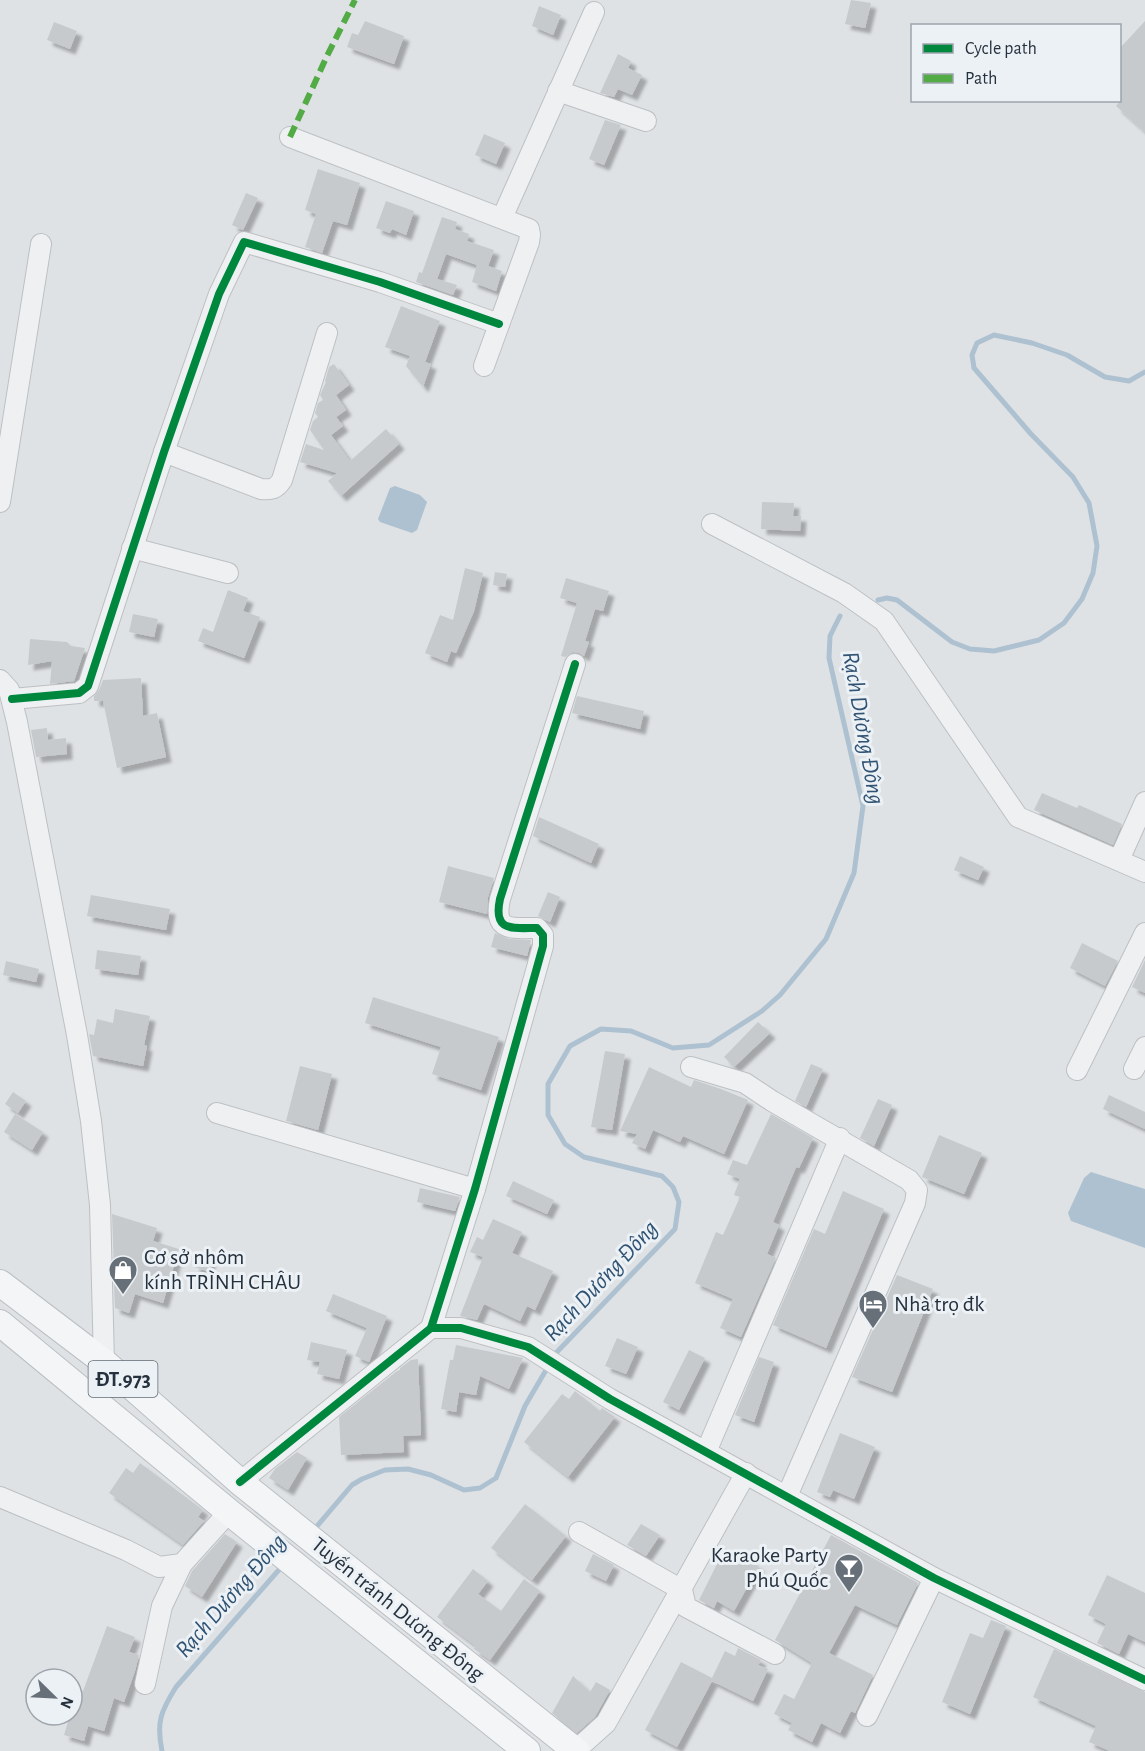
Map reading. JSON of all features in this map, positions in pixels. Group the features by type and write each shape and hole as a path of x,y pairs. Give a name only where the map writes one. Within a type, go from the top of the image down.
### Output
{"main road":[{"name":"Tuyến tránh Dương Đông","path":"0,1283 104,1362 240,1482 576,1751"},
{"name":"Tuyến tránh Dương Đông","path":"0,1323 229,1512 527,1751"}],"street":[{"path":"502,218 594,12"},
{"path":"558,91 646,121"},
{"path":"290,137 529,229 530,235 484,366"},
{"path":"12,699 79,693 88,686 132,548 219,294 244,242 380,282 499,324"},
{"path":"0,502 5,435 41,244"},
{"path":"165,452 261,489 272,490 278,486 282,480 327,333"},
{"path":"712,524 844,593 884,621 1018,817 1145,872"},
{"path":"132,548 228,573"},
{"path":"240,1482 431,1328 475,1189 543,946 543,935 537,928 510,928 502,925 497,911 576,664"},
{"path":"0,680 9,690 12,699 75,1024 91,1121 100,1205 104,1362"},
{"path":"1119,860 1145,802"},
{"path":"1077,1070 1145,933"},
{"path":"1134,1069 1145,1047"},
{"path":"691,1067 745,1083 909,1180 917,1190 869,1312 788,1496"},
{"path":"218,1113 475,1189"},
{"path":"706,1452 840,1138"},
{"path":"431,1328 461,1328 528,1347 610,1399 934,1578 1145,1680"},
{"path":"576,1751 606,1723 746,1473"},
{"path":"0,1497 126,1550 159,1567 182,1564"},
{"path":"145,1684 162,1606 182,1564 229,1512"},
{"path":"579,1532 682,1590 686,1606 775,1654"},
{"path":"867,1716 934,1578"}],"water":[{"path":"395,486 420,495 427,502 417,530 412,533 380,522 378,519 390,488"},
{"path":"1091,1172 1145,1189 1145,1248 1071,1221 1068,1213 1084,1178"}],"building":[{"path":"851,0 871,3 865,28 845,24"},
{"path":"539,6 561,15 553,35 532,26"},
{"path":"365,21 404,36 394,64 347,47 352,33 358,35"},
{"path":"1145,21 1145,132 1116,106 1121,102 1121,47"},
{"path":"54,22 77,31 70,49 47,40"},
{"path":"618,54 631,61 628,68 642,75 632,95 618,89 614,97 600,93"},
{"path":"605,120 621,125 604,165 589,159"},
{"path":"484,134 505,143 496,164 475,155"},
{"path":"318,169 360,183 347,225 333,221 322,253 305,247 316,214 305,210"},
{"path":"246,193 258,198 243,230 232,225"},
{"path":"386,201 414,211 406,235 392,229 390,233 376,228"},
{"path":"442,217 457,222 455,229 469,234 467,241 494,250 488,266 502,271 496,291 472,282 477,265 446,254 437,279 457,285 453,295 416,282 419,272 422,273"},
{"path":"401,306 440,321 425,362 431,364 423,387 406,366 410,356 385,347"},
{"path":"334,364 349,385 336,395 346,410 336,417 343,426 331,435 350,461 386,429 399,444 341,496 328,481 337,473 300,462 306,444 324,450 310,430 313,421 318,417 315,413 318,403 323,400 320,395 329,367"},
{"path":"762,502 794,503 793,516 801,516 800,531 761,529"},
{"path":"465,568 483,573 474,611 456,653 451,651 447,662 425,653 440,615 453,620"},
{"path":"495,572 507,574 505,587 493,585"},
{"path":"566,578 609,591 603,611 595,609 585,641 589,642 584,656 573,652 565,657 561,656 577,603 560,598"},
{"path":"228,590 248,598 243,611 260,617 244,658 198,641 203,628 213,632"},
{"path":"133,614 158,619 154,637 129,632"},
{"path":"30,639 67,642 71,646 85,648 74,681 50,684 52,661 28,665"},
{"path":"141,678 143,716 157,713 166,757 117,768 103,701 94,701 94,696 103,680"},
{"path":"577,696 644,711 640,729 572,713"},
{"path":"47,728 48,740 66,738 67,754 36,757 31,730"},
{"path":"1042,793 1077,808 1079,805 1122,824 1113,845 1034,810"},
{"path":"539,817 599,844 591,863 533,836"},
{"path":"960,856 984,867 978,880 954,870"},
{"path":"448,866 494,878 488,897 487,914 439,902"},
{"path":"548,892 560,897 550,922 538,916"},
{"path":"91,895 170,909 166,930 87,916"},
{"path":"495,933 509,939 531,940 527,956 491,947"},
{"path":"1082,943 1118,961 1105,986 1070,968"},
{"path":"97,950 141,956 138,975 95,969"},
{"path":"1145,960 1145,993 1132,987"},
{"path":"6,961 39,969 36,982 3,975"},
{"path":"373,997 499,1037 481,1090 432,1074 441,1047 365,1023"},
{"path":"115,1009 150,1016 144,1045 147,1046 143,1066 93,1056 89,1034 94,1035 97,1019 113,1023"},
{"path":"758,1022 770,1033 734,1067 724,1057"},
{"path":"605,1051 625,1054 612,1130 591,1127"},
{"path":"811,1064 823,1069 806,1107 795,1101"},
{"path":"300,1066 332,1074 318,1130 286,1121"},
{"path":"649,1067 691,1087 694,1080 748,1100 724,1154 683,1136 680,1142 653,1130 645,1149 632,1143 637,1134 620,1131"},
{"path":"13,1092 26,1101 18,1113 5,1104"},
{"path":"1109,1095 1145,1112 1145,1129 1103,1109"},
{"path":"878,1099 892,1105 874,1146 860,1138"},
{"path":"15,1114 43,1132 32,1150 4,1132"},
{"path":"771,1114 813,1138 799,1168 796,1167 773,1222 779,1225 767,1254 776,1258 741,1337 720,1328 733,1299 695,1283 716,1232 723,1235 740,1197 734,1195 740,1179 727,1174 733,1160 747,1165"},
{"path":"939,1135 982,1153 964,1194 922,1177"},
{"path":"513,1181 554,1200 547,1214 506,1196"},
{"path":"420,1188 460,1197 455,1211 417,1202"},
{"path":"843,1191 884,1209 826,1348 773,1325 814,1229 825,1234"},
{"path":"112,1214 157,1228 153,1241 179,1249 163,1303 135,1294 129,1313 115,1308 114,1285 119,1270 114,1269"},
{"path":"493,1219 522,1232 512,1253 553,1271 535,1310 527,1306 520,1321 484,1304 477,1320 460,1316 483,1257 470,1252 477,1237 483,1240"},
{"path":"198,1254 211,1258 207,1271 194,1267"},
{"path":"897,1275 933,1289 892,1392 852,1377"},
{"path":"333,1294 387,1316 369,1362 355,1356 367,1328 326,1311"},
{"path":"617,1338 638,1347 626,1374 605,1366"},
{"path":"311,1342 347,1350 339,1379 317,1374 320,1362 307,1360"},
{"path":"456,1345 523,1358 509,1389 480,1376 476,1395 459,1392 456,1412 441,1409 450,1360 453,1360"},
{"path":"689,1350 705,1358 679,1410 663,1402"},
{"path":"759,1357 774,1362 754,1422 735,1415"},
{"path":"418,1359 421,1435 403,1436 404,1452 341,1455 339,1417 400,1368 411,1360"},
{"path":"575,1391 600,1411 602,1408 615,1417 568,1477 524,1442 562,1394 569,1399"},
{"path":"840,1433 875,1447 854,1499 833,1490 830,1497 817,1492"},
{"path":"297,1452 307,1458 288,1490 269,1478 275,1469"},
{"path":"140,1463 203,1510 198,1517 204,1521 183,1545 109,1493 126,1468 133,1473"},
{"path":"525,1504 566,1536 532,1580 491,1548"},
{"path":"641,1524 660,1535 646,1556 627,1545"},
{"path":"225,1534 237,1542 202,1597 185,1586 192,1571"},
{"path":"831,1535 918,1583 897,1625 855,1605 829,1653 873,1675 855,1713 851,1711 840,1733 821,1723 812,1742 788,1730 792,1723 774,1714 784,1694 794,1699 812,1663 775,1640"},
{"path":"725,1548 759,1566 734,1611 717,1601 714,1608 699,1600"},
{"path":"593,1554 614,1565 606,1581 585,1571"},
{"path":"473,1569 488,1581 478,1594 501,1611 524,1579 540,1591 490,1660 474,1649 476,1646 437,1617"},
{"path":"1107,1575 1145,1593 1145,1642 1128,1634 1119,1654 1097,1643 1106,1624 1088,1615"},
{"path":"991,1620 1006,1626 970,1714 942,1702 970,1633 983,1638"},
{"path":"107,1626 135,1637 129,1652 139,1655 124,1702 114,1698 104,1731 88,1726 84,1741 64,1735 66,1727 84,1727 84,1688"},
{"path":"738,1648 761,1660 758,1665 768,1669 753,1701 712,1681 677,1747 645,1730 681,1662 712,1678 725,1651 735,1656"},
{"path":"1054,1649 1145,1692 1145,1751 1110,1751 1089,1742 1096,1726 1033,1697"},
{"path":"573,1676 590,1692 596,1682 610,1690 595,1717 577,1733 552,1713"}],"waterway":[{"name":"Rạch Dương Đông","path":"878,600 887,598 897,600 952,642 970,649 994,651 1039,640 1064,623 1082,599 1093,573 1097,546 1089,503 1073,477 1031,434 974,368 972,355 977,343 994,335 1032,343 1067,355 1105,377 1129,381 1145,372"},
{"name":"Rạch Dương Đông","path":"312,1532 352,1485 385,1470 408,1469 431,1475 464,1490 480,1488 496,1478 525,1406 556,1353 675,1229 679,1202 673,1187 662,1176 584,1157 565,1144 548,1115 548,1084 570,1046 601,1029 631,1031 673,1048 709,1045 762,1011 780,995 826,939 854,873 863,806 829,658 830,636 840,616"},
{"name":"Rạch Dương Đông","path":"162,1751 161,1717 176,1687 284,1564"}],"marked path":[{"path":"290,137 355,0"}],"cycle path":[{"path":"12,699 79,693 88,686 164,452 219,294 244,242 380,282 499,324"},
{"path":"431,1328 475,1189 543,946 543,935 537,928 512,928 502,923 499,917 500,899 575,664"},
{"path":"240,1482 431,1328 461,1328 528,1347 610,1399 934,1578 1145,1680"}],"place":[{"name":"Cơ sở nhôm kính TRÌNH CHÂU","path":"123,1296"},
{"name":"Nhà trọ đk","path":"873,1330"},
{"name":"Karaoke Party Phú Quốc","path":"849,1594"}]}
